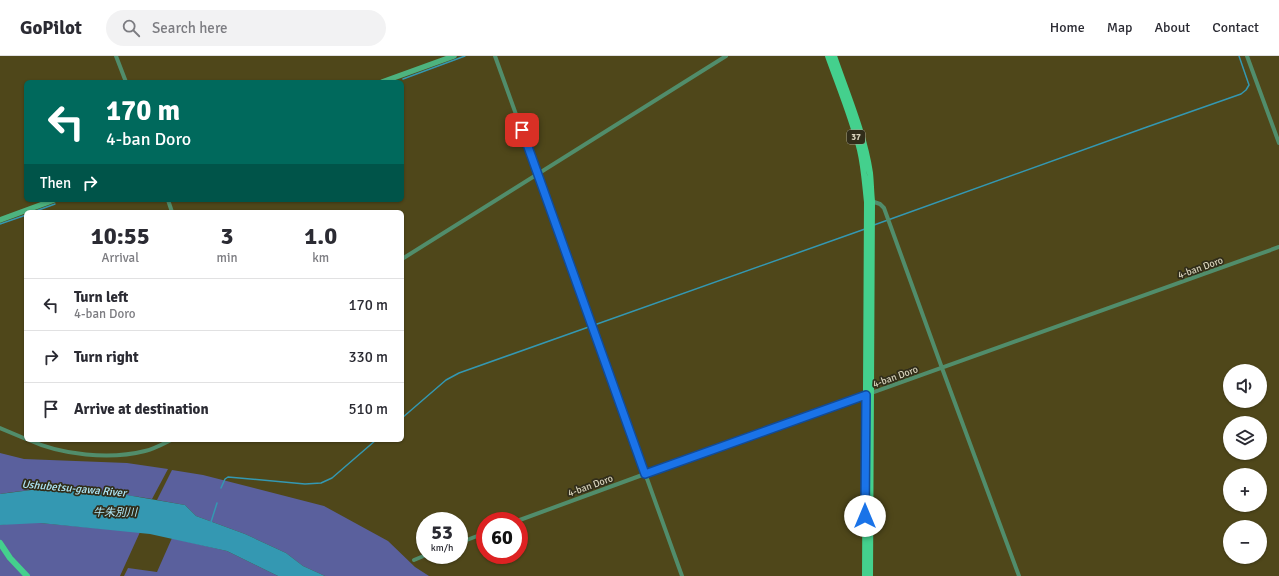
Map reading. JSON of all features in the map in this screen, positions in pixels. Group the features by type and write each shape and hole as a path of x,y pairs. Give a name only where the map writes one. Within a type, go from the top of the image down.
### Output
{"main road":[{"name":"37","path":"828,56 860,150 869,201"},
{"name":"37","path":"834,56 858,124 870,173 870,576"},
{"name":"37","path":"865,576 869,394"},
{"path":"0,543 10,558 27,576"}],"street":[{"path":"116,56 125,80"},
{"path":"388,80 454,56"},
{"path":"495,56 682,576"},
{"path":"404,258 726,56"},
{"path":"1247,56 1279,143"},
{"path":"869,201 884,208 1019,576"},
{"path":"27,210 49,202"},
{"path":"0,220 24,211"},
{"name":"4-ban Doro","path":"528,517 1279,247"},
{"path":"0,428 24,438"},
{"path":"35,442 57,450 74,453 120,455 146,451 166,442"}],"shaded area":[{"path":"0,453 24,459 127,463 168,469 152,499 96,492 54,489 35,489 0,494"},
{"path":"172,470 203,475 324,506 388,541 415,567 429,576 325,576 303,566 286,553 245,534 196,516 185,505 157,500"},
{"path":"13,523 40,523 140,532 120,576 0,576 0,525"},
{"path":"172,538 227,551 278,576 124,576 128,568 157,572"}],"water":[{"name":"牛朱別川","path":"39,489 121,494 185,505 196,516 245,534 286,553 303,566 325,576 278,576 227,551 150,534 40,523 0,525 0,494"}],"waterway":[{"path":"403,79 465,56"},
{"path":"874,225 1241,94 1249,85 1239,56"},
{"path":"38,210 55,204"},
{"path":"0,224 24,216"},
{"path":"404,416 446,380 459,373 865,229"},
{"path":"221,488 225,479 228,477 305,484 321,483 332,478 374,442"},
{"path":"211,522 217,503"}],"route":[{"path":"522,130 645,474 866,395 865,516"}],"water label":[{"name":"Ushubetsu-gawa River","path":"74,488"}]}
